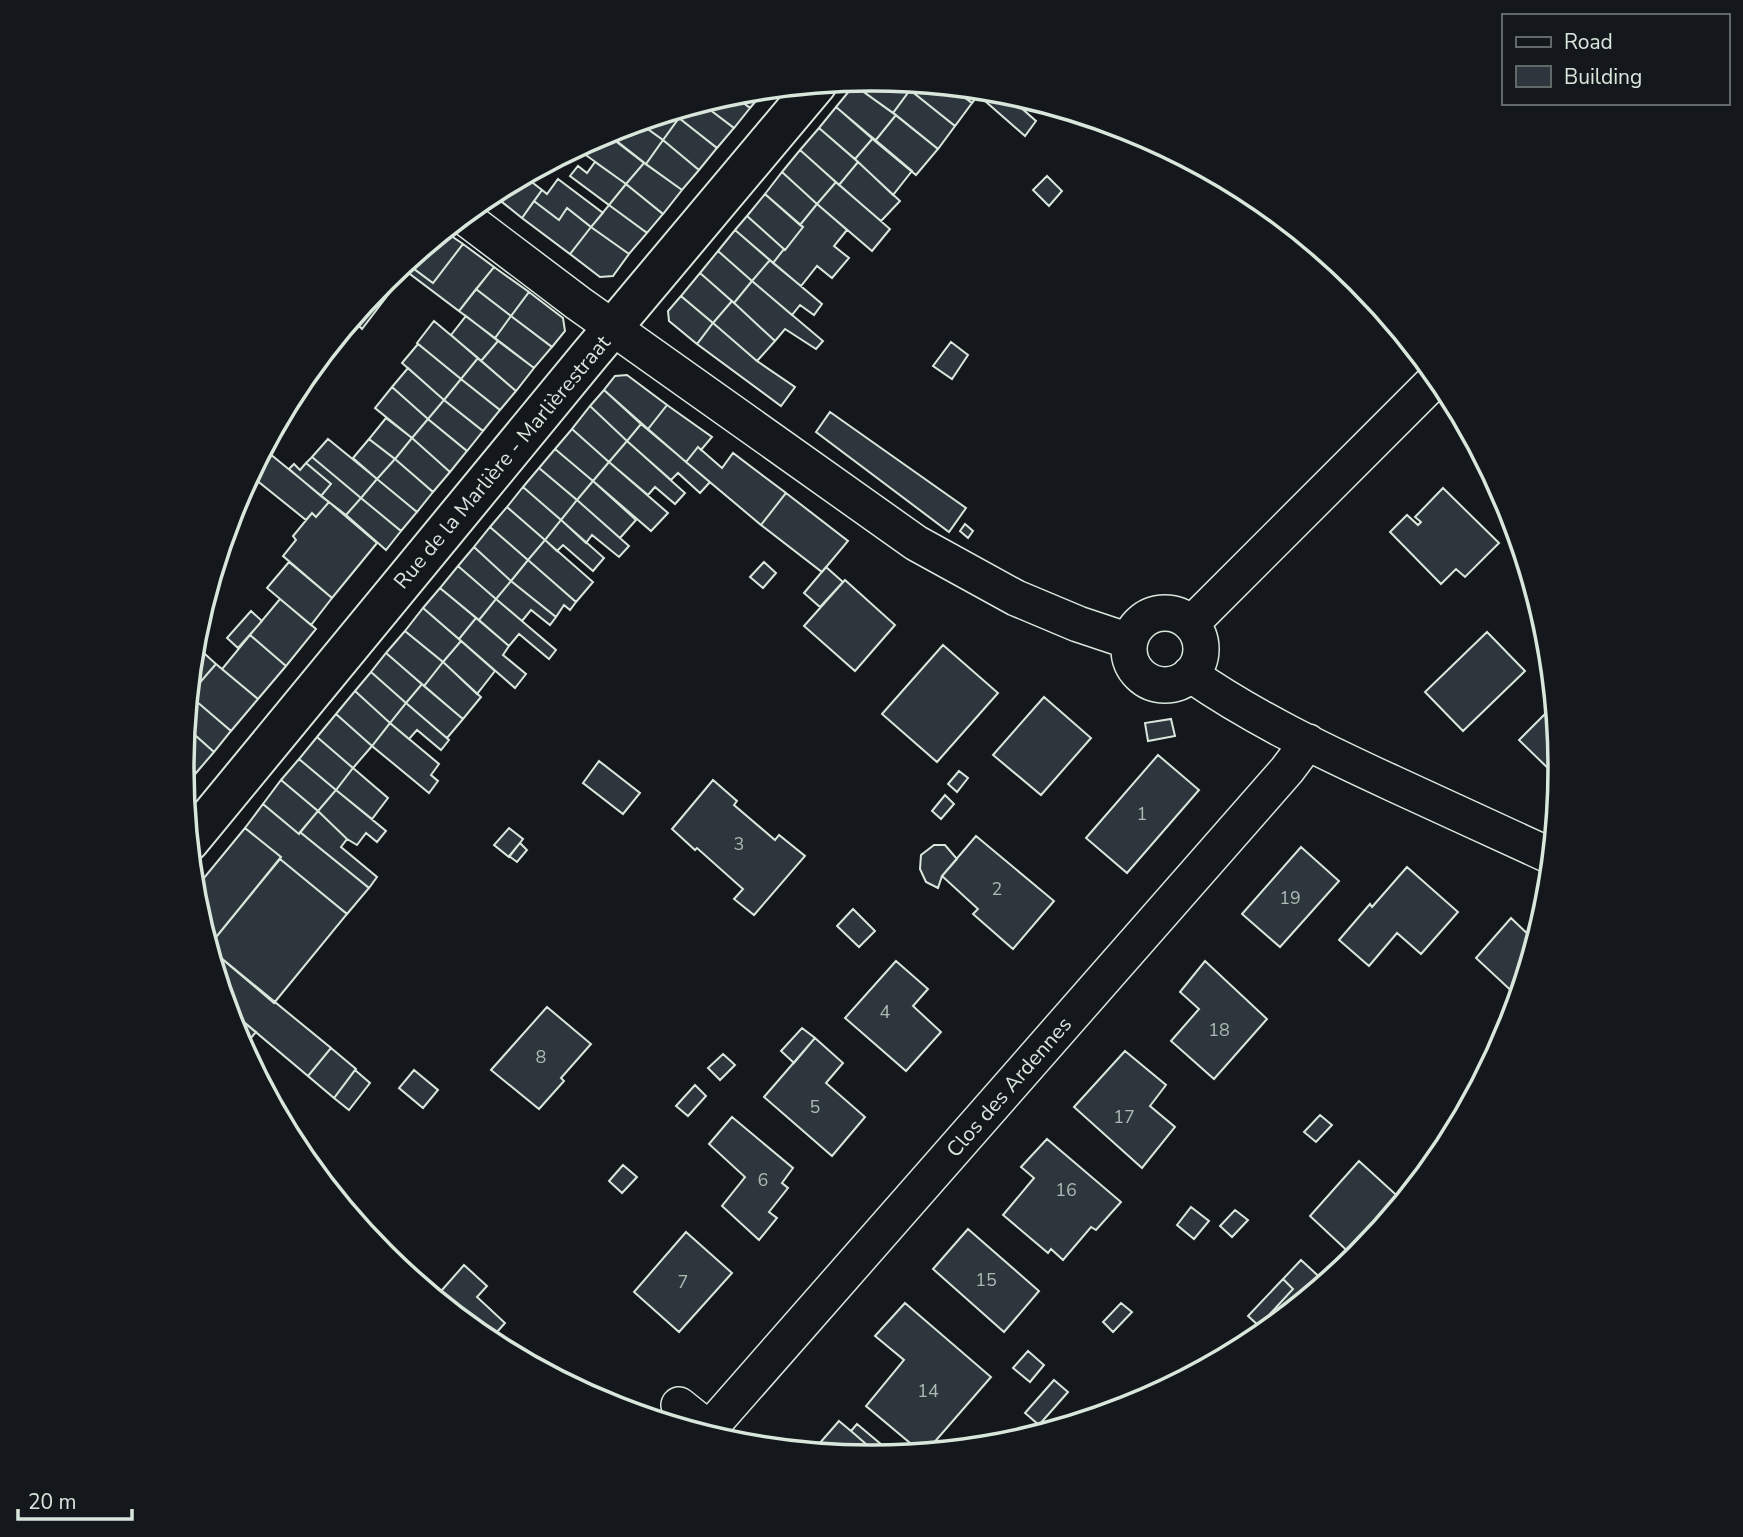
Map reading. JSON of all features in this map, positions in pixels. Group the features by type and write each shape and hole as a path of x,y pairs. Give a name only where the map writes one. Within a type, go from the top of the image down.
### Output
{"street":[{"name":"Rue de la Marlière - Marlièrestraat","path":"197,832 809,94"},
{"path":"471,222 613,327 916,543 1016,598 1078,624 1129,641"},
{"path":"1191,624 1430,385"},
{"path":"1160,613 1182,617 1191,624 1200,643 1200,655 1197,666 1190,674 1181,681 1158,684 1147,681 1138,674 1129,653 1129,641 1140,622 1160,613"},
{"path":"1190,674 1229,701 1308,742 1543,853"},
{"name":"Clos des Ardennes","path":"720,1429 1287,770 1308,742"},
{"name":"Clos des Ardennes","path":"679,1405 702,1424"}],"building":[{"path":"863,91 909,92 893,113"},
{"path":"863,91 896,115 875,141 836,107 849,92"},
{"path":"909,92 912,92 955,126 938,149 893,113"},
{"path":"912,92 965,98 972,103 955,126"},
{"path":"756,101 750,108 744,103"},
{"path":"985,101 1021,108 1036,121 1025,136"},
{"path":"744,103 750,108 734,128 711,111"},
{"path":"836,107 873,138 855,159 819,128"},
{"path":"711,111 734,128 717,148 680,119"},
{"path":"896,115 938,149 916,175 875,141"},
{"path":"680,119 717,148 699,170 663,140"},
{"path":"678,120 663,140 648,129"},
{"path":"819,128 858,162 839,185 800,150"},
{"path":"648,129 663,140 646,164 617,141"},
{"path":"873,138 912,171 893,195 855,159"},
{"path":"663,140 699,170 682,190 646,164"},
{"path":"616,141 644,163 626,184 586,155"},
{"path":"800,150 836,182 817,204 782,172"},
{"path":"595,162 626,184 609,205 570,176 578,166 587,173"},
{"path":"858,162 900,201 881,221 839,185"},
{"path":"644,163 682,190 663,214 626,184"},
{"path":"782,172 817,204 800,225 765,194"},
{"path":"1047,176 1062,191 1049,206 1033,190"},
{"path":"558,179 603,213 591,227 567,208 559,220 534,201 542,190 547,194"},
{"path":"532,182 542,190 522,218 502,202"},
{"path":"836,182 890,229 872,251 817,204"},
{"path":"626,184 663,214 647,233 609,205"},
{"path":"765,194 803,227 785,250 747,216"},
{"path":"534,201 559,220 567,208 591,227 570,254 522,218"},
{"path":"817,204 847,230 834,246 849,258 832,278 817,266 801,286 773,263 803,227 800,225"},
{"path":"609,205 647,233 629,254 591,227"},
{"path":"747,216 784,249 773,263 735,230"},
{"path":"591,227 629,254 613,276 600,277 570,254"},
{"path":"735,230 770,260 752,281 718,251"},
{"path":"452,237 463,244 433,283 414,269"},
{"path":"463,244 494,267 459,311 409,273 414,269 433,283"},
{"path":"718,251 752,281 734,303 700,273"},
{"path":"770,260 822,304 814,315 800,305 792,315 752,281"},
{"path":"494,267 529,292 511,316 476,289"},
{"path":"700,273 732,301 713,323 681,296"},
{"path":"752,281 823,341 816,349 785,329 775,341 734,303"},
{"path":"394,288 362,329 359,326"},
{"path":"476,289 511,316 495,338 459,311"},
{"path":"529,292 563,318 565,331 552,347 511,316"},
{"path":"681,296 713,323 697,344 669,321 668,311"},
{"path":"732,301 775,341 757,361 713,323"},
{"path":"466,316 498,341 481,361 451,335"},
{"path":"511,316 552,347 534,368 495,338"},
{"path":"434,321 478,358 461,379 417,343"},
{"path":"713,323 757,361 795,387 781,406 697,344"},
{"path":"498,341 534,368 516,391 481,361"},
{"path":"951,342 968,355 952,379 933,366"},
{"path":"418,344 461,379 444,400 402,363"},
{"path":"478,358 516,391 500,410 461,379"},
{"path":"408,368 444,400 428,419 392,387"},
{"path":"627,375 667,405 648,429 604,390 615,376"},
{"path":"461,379 500,410 483,431 444,400"},
{"path":"392,387 428,419 412,438 375,408"},
{"path":"604,390 641,424 627,441 590,406"},
{"path":"444,400 483,431 467,451 428,419"},
{"path":"667,405 712,437 701,450 698,447 686,462 648,429"},
{"path":"590,406 627,441 609,462 572,429"},
{"path":"830,412 966,508 949,532 816,432"},
{"path":"386,418 412,438 395,459 369,439"},
{"path":"428,419 467,451 450,472 412,438"},
{"path":"641,424 710,482 700,493 678,473 671,480 627,441"},
{"path":"572,429 609,462 593,481 555,449"},
{"path":"412,438 450,472 433,492 395,459"},
{"path":"328,439 377,479 361,498 312,457"},
{"path":"369,439 395,459 377,479 353,458"},
{"path":"627,441 685,493 675,504 655,487 648,495 609,462"},
{"path":"698,447 722,468 733,453 786,493 761,525 686,462"},
{"path":"555,449 593,481 577,500 539,468"},
{"path":"271,455 329,502 316,517 312,513 306,520 258,482"},
{"path":"312,457 361,498 346,515 321,496 331,484 306,463"},
{"path":"395,459 433,492 417,512 377,479"},
{"path":"609,462 668,513 651,531 593,481"},
{"path":"306,463 331,484 321,496 289,469 294,464 300,470"},
{"path":"539,468 577,500 561,520 523,487"},
{"path":"377,479 417,512 401,531 361,498"},
{"path":"593,481 636,520 620,538 577,500"},
{"path":"523,487 561,520 545,540 507,507"},
{"path":"1443,488 1499,543 1465,577 1456,569 1441,584 1390,532 1407,515 1418,525 1421,522 1415,517"},
{"path":"786,493 848,541 822,572 761,525"},
{"path":"361,498 401,531 386,550 346,515"},
{"path":"577,500 629,546 619,557 592,535 586,543 561,520"},
{"path":"329,502 377,543 332,598 283,556 296,540 293,536 312,513 316,517"},
{"path":"507,507 545,540 528,560 490,527"},
{"path":"561,520 604,558 593,571 563,545 557,551 545,540"},
{"path":"965,524 973,531 968,538 960,531"},
{"path":"490,527 528,560 511,581 474,547"},
{"path":"545,540 593,582 576,602 528,560"},
{"path":"474,547 511,581 496,599 458,566"},
{"path":"528,560 576,602 570,610 564,605 556,617 511,581"},
{"path":"289,562 332,598 311,625 267,588"},
{"path":"764,562 776,573 763,588 750,577"},
{"path":"458,566 496,599 479,620 440,588"},
{"path":"826,567 843,582 820,607 804,593"},
{"path":"845,580 895,625 855,671 804,626"},
{"path":"511,581 556,617 550,625 531,610 522,621 496,599"},
{"path":"440,588 476,618 459,639 423,608"},
{"path":"280,599 316,629 286,666 250,635"},
{"path":"496,599 556,650 549,659 519,634 509,646 479,620"},
{"path":"423,608 461,641 443,662 405,631"},
{"path":"251,611 262,621 238,648 227,638"},
{"path":"476,618 509,646 503,655 526,674 515,688 459,639"},
{"path":"405,631 443,662 424,686 386,653"},
{"path":"1487,632 1525,671 1463,731 1425,692"},
{"path":"250,635 286,666 258,699 222,669"},
{"path":"461,641 495,671 477,694 443,662"},
{"path":"943,645 998,693 937,762 882,714"},
{"path":"204,653 216,664 200,683"},
{"path":"386,653 422,684 406,703 371,672"},
{"path":"443,662 481,697 463,719 424,686"},
{"path":"216,664 258,699 231,731 197,702 200,683"},
{"path":"371,672 406,703 390,723 355,691"},
{"path":"422,684 463,719 447,738 406,703"},
{"path":"355,691 390,723 372,746 336,714"},
{"path":"1044,697 1091,738 1041,795 993,755"},
{"path":"197,702 231,731 214,752 195,735"},
{"path":"406,703 449,740 441,750 417,730 409,739 390,723"},
{"path":"1547,712 1549,769 1519,740"},
{"path":"336,714 372,746 353,768 317,737"},
{"path":"1171,719 1175,736 1148,741 1145,723"},
{"path":"390,723 439,764 431,775 438,781 429,793 372,746"},
{"path":"195,735 214,752 196,773 194,771"},
{"path":"317,737 353,768 336,790 299,759"},
{"path":"1158,755 1199,790 1127,873 1086,838"},
{"path":"299,759 336,790 318,811 281,780"},
{"path":"599,761 640,793 623,814 583,783"},
{"path":"353,768 388,798 372,819 336,790"},
{"path":"959,771 968,778 957,792 948,784"},
{"path":"281,780 318,811 299,834 263,804"},
{"path":"713,780 737,801 734,805 775,840 779,835 805,856 754,915 734,899 743,889 672,829"},
{"path":"336,790 386,831 377,842 366,833 357,845 318,811"},
{"path":"945,795 954,804 941,819 932,811"},
{"path":"263,804 369,888 347,914 245,828"},
{"path":"318,811 347,839 341,847 377,877 369,888 300,832"},
{"path":"245,828 281,857 216,938 203,879"},
{"path":"509,828 523,839 509,857 494,845"},
{"path":"976,836 1054,901 1013,949 973,914 978,909 942,876"},
{"path":"520,843 527,850 517,862 509,856"},
{"path":"934,845 945,845 957,859 942,876 938,888 926,882 920,869 921,855"},
{"path":"1301,847 1339,881 1280,947 1242,914"},
{"path":"280,859 347,914 274,1003 221,958 216,938"},
{"path":"1407,867 1458,912 1421,954 1397,933 1369,966 1339,940"},
{"path":"853,909 875,931 859,947 837,926"},
{"path":"1511,918 1528,935 1511,991 1476,958"},
{"path":"221,958 331,1048 308,1076 244,1022"},
{"path":"896,961 928,989 913,1006 941,1032 906,1071 845,1018"},
{"path":"1205,961 1267,1019 1214,1079 1171,1041 1199,1009 1180,992"},
{"path":"547,1007 591,1044 561,1078 564,1081 539,1109 491,1070"},
{"path":"244,1022 256,1032 251,1038"},
{"path":"802,1028 815,1038 794,1063 781,1051"},
{"path":"815,1038 843,1063 826,1083 865,1117 832,1156 764,1097"},
{"path":"331,1048 356,1069 334,1098 308,1076"},
{"path":"1125,1051 1166,1085 1150,1106 1175,1127 1142,1168 1074,1107"},
{"path":"723,1054 735,1065 720,1080 708,1068"},
{"path":"355,1070 370,1083 349,1110 334,1098"},
{"path":"414,1070 438,1090 423,1108 399,1088"},
{"path":"695,1085 706,1096 688,1116 676,1106"},
{"path":"1320,1115 1332,1125 1316,1142 1304,1132"},
{"path":"732,1117 793,1168 782,1183 788,1188 769,1212 777,1218 759,1240 722,1206 745,1177 709,1144"},
{"path":"1047,1139 1121,1202 1096,1230 1091,1227 1063,1260 1051,1249 1048,1253 1003,1215 1034,1178 1021,1167"},
{"path":"1359,1161 1397,1196 1348,1251 1310,1216"},
{"path":"623,1165 637,1177 622,1193 609,1181"},
{"path":"1191,1207 1209,1221 1194,1239 1177,1225"},
{"path":"1235,1210 1248,1220 1232,1237 1220,1226"},
{"path":"968,1229 1039,1291 1004,1332 933,1269"},
{"path":"686,1232 732,1273 679,1332 634,1292"},
{"path":"1301,1260 1319,1277 1264,1320 1293,1289 1283,1279"},
{"path":"464,1265 487,1286 477,1297 505,1323 496,1333 441,1291"},
{"path":"1283,1279 1293,1289 1258,1325 1248,1316"},
{"path":"905,1303 991,1377 934,1443 913,1445 866,1406 904,1360 875,1336"},
{"path":"1121,1303 1132,1312 1113,1332 1103,1322"},
{"path":"1028,1351 1044,1365 1030,1382 1013,1368"},
{"path":"1054,1380 1068,1392 1039,1425 1025,1413"},
{"path":"839,1421 868,1446 827,1445 819,1444"},
{"path":"857,1424 883,1446 868,1446 851,1431"}]}
